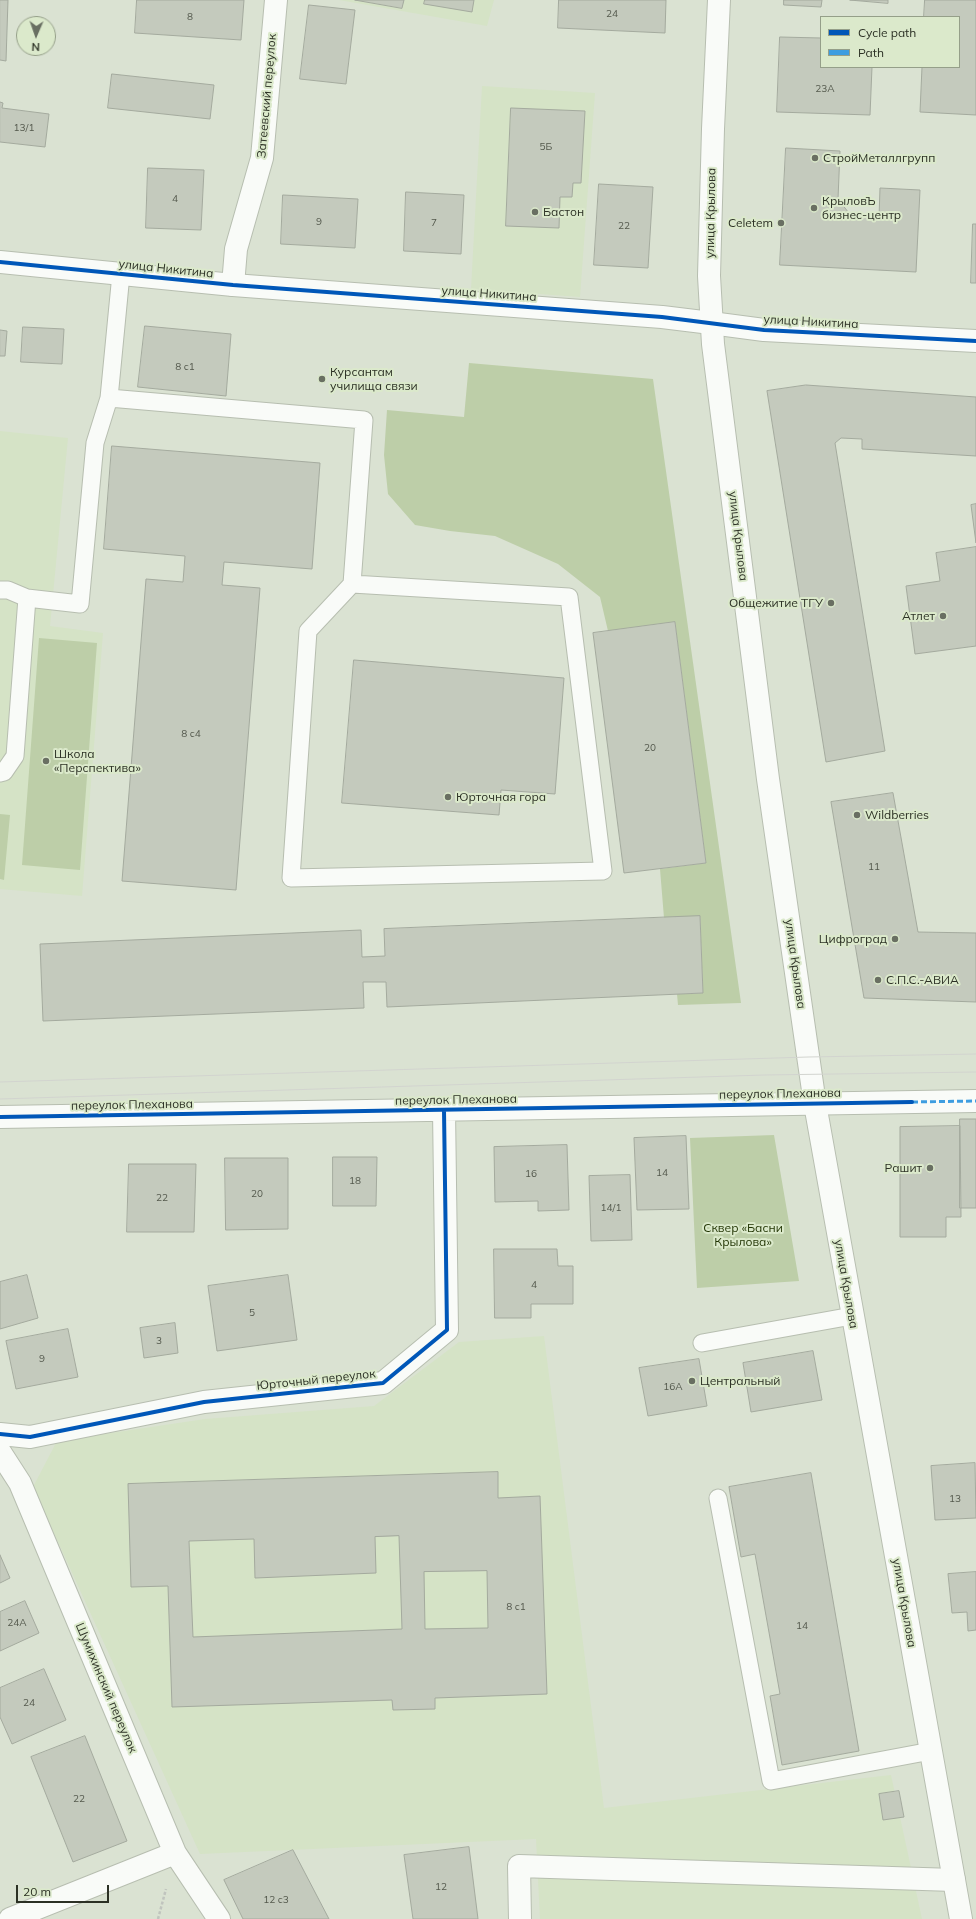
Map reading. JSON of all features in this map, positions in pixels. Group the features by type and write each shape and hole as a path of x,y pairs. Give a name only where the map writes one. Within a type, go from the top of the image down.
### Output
{"street":[{"name":"Затеевский переулок","path":"233,285 236,249 262,158 276,0"},
{"name":"улица Крылова","path":"719,0 713,129 709,276 711,323 768,779 814,1104 961,1919"},
{"name":"улица Никитина","path":"0,262 233,285 662,317 764,330 976,341"},
{"name":"переулок Плеханова","path":"0,1117 976,1100"},
{"name":"Юрточный переулок","path":"0,1434 30,1437 204,1402 383,1383 446,1330 444,1110"},
{"name":"Шумихинский переулок","path":"0,1452 20,1483 175,1853 218,1919"},
{"path":"10,1919 175,1853"},
{"path":"520,1919 519,1866 954,1880"}],"lane":[{"path":"0,590 8,590 27,598 80,604 95,443 109,398 121,274"},
{"path":"109,398 364,420 352,584 308,631 291,878 603,871 569,597 352,584"},
{"path":"0,773 4,772 15,756 27,598"},
{"path":"702,1343 852,1316"},
{"path":"718,1498 771,1781 931,1751"}],"shaded area":[{"path":"339,0 494,0 487,26"},
{"path":"482,86 595,93 580,297 471,289"},
{"name":"Школа «Перспектива»","path":"0,431 68,438 50,626 103,633 82,896 0,889"},
{"path":"544,1336 604,1808 891,1775 922,1919 540,1919 536,1839 200,1854 33,1487 57,1441 205,1419 374,1406 459,1342"}],"green space":[{"path":"469,363 653,379 741,1003 678,1005 677,994 703,993 700,917 664,918 660,869 706,863 675,622 608,631 600,597 558,564 495,536 415,525 388,494 384,455 387,410 464,417"},
{"path":"39,638 97,643 80,870 22,865"},
{"path":"0,814 10,815 4,880 0,879"},
{"name":"Сквер «Басни Крылова»","path":"774,1135 799,1281 697,1288 690,1138"}],"building":[{"path":"0,0 8,0 6,61 0,60"},
{"path":"137,0 244,0 241,40 135,33"},
{"path":"355,0 404,0 402,8"},
{"path":"425,0 474,0 472,12 424,4"},
{"path":"559,0 666,0 665,33 558,28"},
{"path":"784,0 822,0 821,7 784,5"},
{"path":"850,0 888,0 888,3"},
{"path":"925,0 976,0 976,115 920,112 922,68 960,68 960,16 924,16"},
{"path":"309,5 355,10 346,84 300,79"},
{"path":"780,37 820,38 820,68 872,68 870,115 777,112"},
{"path":"112,74 214,85 210,119 108,108"},
{"path":"0,102 3,103 2,108 49,114 45,147 0,142"},
{"path":"511,108 585,111 581,183 573,183 572,197 560,197 559,228 506,226"},
{"name":"КрыловЪ бизнес-центр","path":"786,148 840,151 838,199 852,217 879,218 880,188 920,190 916,272 780,265"},
{"path":"148,168 204,170 201,230 146,228"},
{"path":"599,184 653,187 648,268 594,265"},
{"path":"406,192 464,195 461,254 404,251"},
{"path":"283,195 358,199 355,248 281,244"},
{"path":"973,224 976,224 976,283 971,283"},
{"path":"145,326 231,334 226,396 138,387"},
{"path":"23,327 64,329 62,364 21,362"},
{"path":"0,330 7,331 5,356 0,356"},
{"name":"Общежитие ТГУ","path":"806,385 976,397 976,456 862,449 862,439 841,438 835,443 885,751 826,762 767,391"},
{"path":"112,446 320,463 312,569 224,562 222,585 260,588 236,890 122,881 146,579 183,582 185,556 104,549"},
{"path":"976,504 976,543 971,505"},
{"name":"Атлет","path":"976,547 976,646 915,654 906,586 940,581 936,553"},
{"path":"675,622 706,863 624,873 593,633"},
{"path":"354,660 564,678 555,794 501,790 499,815 342,803"},
{"path":"893,793 918,932 976,933 976,1002 864,998 831,802"},
{"path":"700,916 703,993 387,1007 386,982 363,982 364,1008 43,1021 40,944 361,930 362,957 385,956 384,929"},
{"path":"960,1119 976,1119 976,1208 960,1208"},
{"name":"Рашит","path":"960,1126 961,1217 946,1217 946,1237 900,1237 900,1127"},
{"path":"686,1136 689,1209 637,1210 634,1138"},
{"path":"567,1145 569,1210 538,1211 538,1201 495,1202 494,1147"},
{"path":"333,1157 377,1157 376,1206 333,1206"},
{"path":"225,1158 288,1158 288,1229 226,1230"},
{"path":"129,1164 196,1164 194,1232 127,1232"},
{"path":"630,1175 632,1240 591,1241 589,1176"},
{"path":"494,1249 557,1249 558,1266 573,1266 573,1304 531,1304 531,1318 495,1318"},
{"path":"27,1275 38,1318 0,1329 0,1282"},
{"path":"288,1275 297,1340 217,1351 208,1286"},
{"path":"175,1323 178,1353 144,1358 140,1328"},
{"path":"68,1329 78,1377 16,1389 6,1341"},
{"path":"813,1351 822,1400 751,1412 743,1363"},
{"path":"699,1359 707,1406 648,1416 639,1368"},
{"path":"975,1463 976,1518 935,1520 931,1466"},
{"path":"498,1472 498,1498 540,1496 547,1694 435,1698 435,1709 393,1710 392,1700 172,1707 168,1586 131,1587 128,1484","holes":["399,1536 402,1629 193,1637 189,1541 254,1539 255,1578 376,1573 375,1537","487,1571 488,1628 425,1629 424,1572"]},
{"path":"811,1473 859,1751 782,1765 770,1696 780,1694 755,1554 741,1557 729,1487"},
{"path":"0,1555 10,1578 0,1583"},
{"path":"976,1572 976,1630 968,1631 967,1612 952,1613 948,1574"},
{"path":"25,1601 39,1633 0,1651 0,1612"},
{"path":"44,1669 66,1720 12,1744 0,1717 0,1688"},
{"path":"85,1736 127,1841 73,1862 31,1757"},
{"path":"899,1791 904,1817 883,1820 879,1794"},
{"path":"469,1847 478,1919 413,1919 404,1855"},
{"path":"293,1850 329,1919 243,1919 224,1880"}],"tram line":[{"path":"0,1082 808,1057 976,1054"},
{"path":"0,1099 764,1075 976,1072"}],"marked path":[{"path":"912,1102 976,1101"}],"cycle path":[{"path":"0,262 233,285 662,317 764,330 976,341"},
{"path":"0,1117 912,1102"},
{"path":"0,1434 30,1437 204,1402 383,1383 447,1330 444,1110"}],"place":[{"name":"СтройМеталлгрупп","path":"815,158"},
{"name":"КрыловЪ бизнес-центр","path":"814,208"},
{"name":"Бастон","path":"535,212"},
{"name":"Celetem","path":"781,223"},
{"name":"Курсантам училища связи","path":"322,379"},
{"name":"Общежитие ТГУ","path":"831,603"},
{"name":"Атлет","path":"943,616"},
{"name":"Школа «Перспектива»","path":"46,761"},
{"name":"Юрточная гора","path":"448,797"},
{"name":"Wildberries","path":"857,815"},
{"name":"Цифроград","path":"895,939"},
{"name":"С.П.С.-АВИА","path":"878,980"},
{"name":"Рашит","path":"930,1168"},
{"name":"Центральный","path":"692,1381"}]}
